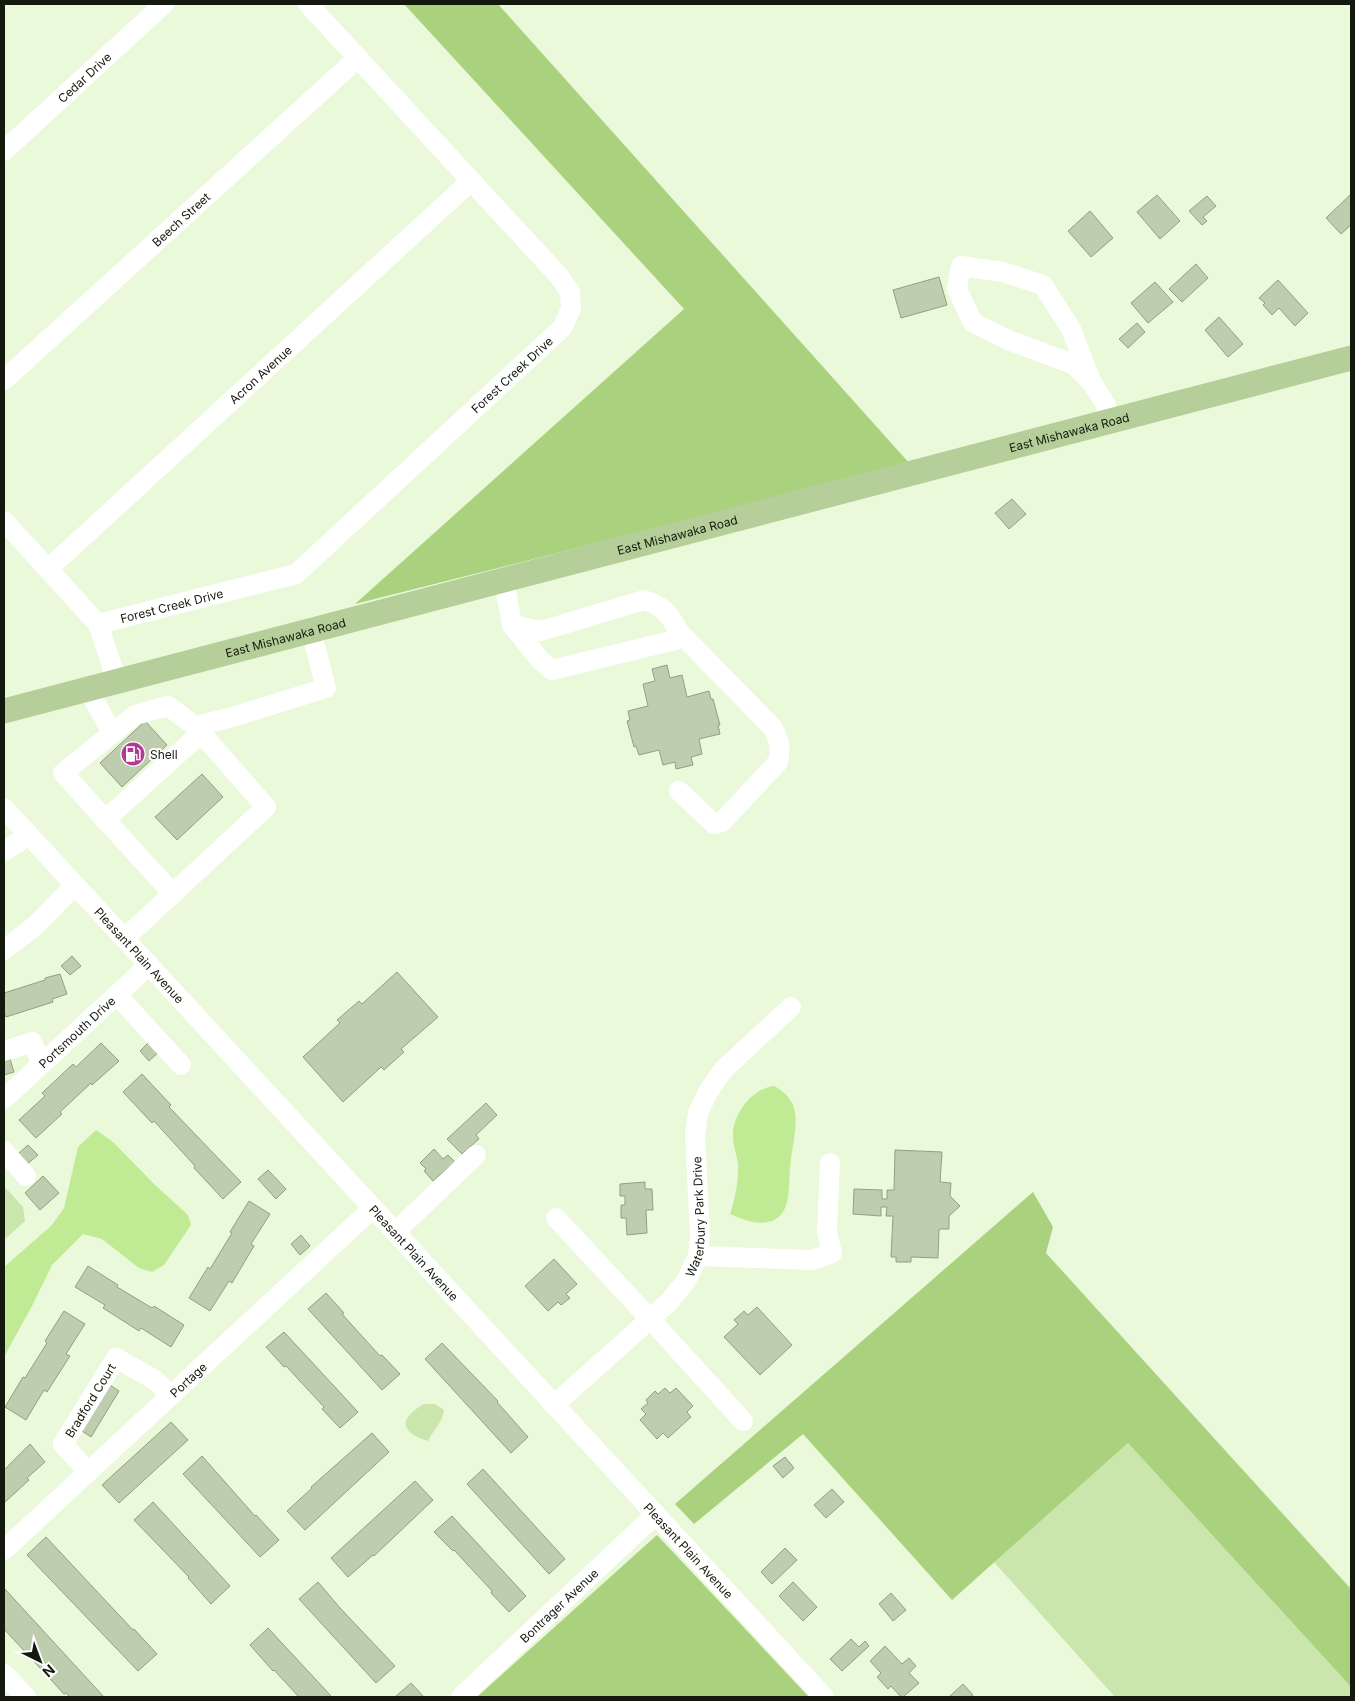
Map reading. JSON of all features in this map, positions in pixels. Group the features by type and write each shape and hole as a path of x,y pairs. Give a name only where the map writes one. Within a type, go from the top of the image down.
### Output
{"main road":[{"name":"East Mishawaka Road","path":"4,711 1351,358"}],"street":[{"name":"Cedar Drive","path":"4,151 164,4"},
{"name":"Forest Creek Drive","path":"98,624 296,574 562,328 571,308 570,292 558,275 308,4"},
{"name":"Beech Street","path":"4,380 358,58"},
{"name":"Acron Avenue","path":"48,569 471,181"},
{"path":"1092,381 1073,364 1011,341 973,323 957,289 961,266 1003,272 1043,285 1071,329 1092,381 1106,405 1108,422"},
{"path":"4,523 98,624 116,681"},
{"path":"504,580 512,625 541,661 552,670 675,640 678,631"},
{"path":"512,625 541,631 644,600 657,604 672,618 678,631 772,727 778,739 780,749 778,762 722,822 714,824 679,791"},
{"path":"105,820 198,730 229,718 326,688 311,630"},
{"path":"88,689 112,733"},
{"path":"125,938 173,894 266,807 198,730 168,706 135,715 63,773 173,894"},
{"name":"Pleasant Plain Avenue","path":"4,808 824,1697"},
{"path":"4,851 18,843 28,834"},
{"path":"4,950 36,926 75,885"},
{"name":"Portsmouth Drive","path":"4,1099 149,965"},
{"path":"117,995 181,1065"},
{"name":"Waterbury Park Drive","path":"554,1405 668,1304 686,1281 698,1256 700,1236 695,1134 698,1113 708,1092 723,1070 791,1007"},
{"path":"4,1051 32,1042 42,1064"},
{"path":"4,1151 26,1176"},
{"path":"395,1232 476,1155"},
{"path":"698,1256 813,1260 832,1253 827,1232 830,1163"},
{"name":"Portage","path":"4,1550 374,1208"},
{"path":"556,1218 743,1421"},
{"name":"Bradford Court","path":"88,1472 63,1444 116,1358 155,1380 171,1396"},
{"name":"Bontrager Avenue","path":"461,1697 656,1514"},
{"path":"4,1674 26,1697"}],"shaded area":[{"path":"404,4 498,4 910,464 355,604 684,309"},
{"path":"774,1086 787,1096 793,1105 796,1118 790,1164 789,1192 785,1208 780,1216 766,1222 748,1221 730,1214 734,1202 738,1170 733,1140 734,1129 739,1112 744,1104 758,1092"},
{"path":"96,1130 113,1142 154,1184 188,1215 191,1225 164,1265 152,1272 139,1268 102,1239 83,1234 52,1265 4,1357 4,1267 51,1226 64,1208 78,1147"},
{"path":"4,1186 23,1207 25,1221 4,1240"},
{"path":"1033,1192 1053,1227 1046,1253 1351,1589 1351,1687 1128,1443 952,1600 803,1434 694,1524 675,1504"},
{"path":"424,1404 435,1404 444,1410 440,1422 428,1441 412,1433 407,1429 406,1424 410,1414"},
{"path":"1128,1443 1351,1687 1351,1697 1115,1697 994,1562"},
{"path":"657,1535 809,1697 477,1697"}],"building":[{"path":"1351,194 1351,225 1341,234 1326,218"},
{"path":"1157,195 1180,221 1160,239 1137,212"},
{"path":"1207,196 1216,206 1203,217 1207,221 1202,225 1189,211"},
{"path":"1090,211 1113,238 1091,257 1068,231"},
{"path":"1196,264 1208,278 1182,302 1169,289"},
{"path":"939,277 947,305 901,318 893,290"},
{"path":"1278,280 1308,313 1295,326 1279,308 1272,315 1263,305 1265,303 1259,298"},
{"path":"1155,282 1173,302 1148,323 1131,303"},
{"path":"1219,317 1243,344 1228,357 1205,330"},
{"path":"1137,323 1145,332 1128,348 1119,339"},
{"path":"1012,499 1026,514 1009,529 995,513"},
{"path":"667,665 670,678 682,675 687,697 709,691 720,725 718,725 720,734 699,739 702,754 691,757 693,765 676,769 675,762 663,765 659,750 639,755 636,746 634,747 627,721 630,720 628,711 648,706 643,684 655,681 652,669"},
{"name":"Shell","path":"145,721 167,745 122,787 100,763"},
{"path":"202,774 223,797 177,840 155,817"},
{"path":"72,956 81,966 70,975 61,966"},
{"path":"397,972 438,1017 401,1049 404,1052 384,1070 381,1067 343,1102 303,1057 340,1023 337,1020 359,1001 362,1004"},
{"path":"60,974 67,994 52,999 53,1002 6,1017 4,1013 4,993"},
{"path":"150,1041 160,1051 149,1061 140,1051"},
{"path":"101,1043 119,1061 92,1085 91,1083 36,1138 19,1120 45,1096 42,1093 73,1064 76,1067"},
{"path":"10,1059 14,1072 4,1075 4,1061"},
{"path":"142,1074 171,1105 169,1107 241,1182 223,1199 154,1121 152,1123 123,1092"},
{"path":"486,1103 497,1115 476,1135 479,1139 462,1154 447,1139"},
{"path":"28,1145 38,1155 27,1164 18,1154"},
{"path":"434,1149 443,1159 448,1155 455,1162 433,1181 420,1163"},
{"path":"895,1150 942,1152 940,1182 951,1183 950,1196 960,1206 949,1216 949,1229 939,1229 938,1258 911,1257 911,1262 896,1262 896,1257 891,1257 893,1216 886,1216 887,1207 881,1207 881,1216 853,1214 854,1189 882,1190 882,1199 887,1199 887,1190 894,1190"},
{"path":"268,1170 286,1189 276,1199 258,1179"},
{"path":"43,1176 59,1193 40,1210 25,1193"},
{"path":"645,1182 645,1189 652,1189 653,1210 646,1210 647,1233 627,1235 626,1218 621,1218 621,1205 625,1205 625,1196 620,1196 620,1184"},
{"path":"249,1201 270,1214 251,1244 254,1246 232,1283 229,1281 210,1311 189,1298 208,1267 210,1269"},
{"path":"301,1235 310,1246 300,1255 291,1244"},
{"path":"554,1259 577,1284 566,1294 570,1298 561,1305 558,1302 548,1311 525,1286"},
{"path":"88,1266 118,1285 117,1287 152,1308 154,1306 184,1325 171,1347 141,1328 139,1331 103,1308 105,1305 75,1287"},
{"path":"326,1293 344,1313 342,1314 380,1356 382,1355 400,1374 382,1390 308,1309"},
{"path":"757,1307 792,1345 760,1375 724,1337 738,1324 734,1320 744,1311 748,1315"},
{"path":"64,1311 85,1324 66,1354 70,1356 47,1392 44,1390 26,1420 5,1407 47,1343 45,1341"},
{"path":"284,1332 358,1412 340,1428 322,1409 324,1407 266,1347"},
{"path":"442,1343 498,1401 528,1437 511,1453 425,1359"},
{"path":"107,1383 119,1391 91,1437 79,1429"},
{"path":"665,1388 670,1393 676,1388 693,1406 687,1412 691,1417 668,1438 663,1433 657,1439 640,1420 646,1414 641,1409 648,1403 646,1400 655,1391 658,1394"},
{"path":"171,1422 188,1440 119,1503 102,1485"},
{"path":"372,1433 389,1452 305,1530 287,1511"},
{"path":"30,1444 45,1462 4,1503 4,1470"},
{"path":"202,1456 279,1540 260,1557 183,1474"},
{"path":"785,1457 794,1468 783,1478 773,1466"},
{"path":"483,1469 565,1559 549,1574 467,1484"},
{"path":"415,1481 433,1500 374,1556 348,1577 331,1558"},
{"path":"832,1489 844,1502 826,1518 814,1505"},
{"path":"153,1502 230,1586 211,1604 189,1577 134,1520"},
{"path":"452,1516 526,1596 509,1612 454,1550 434,1532"},
{"path":"46,1537 157,1654 138,1671 27,1555"},
{"path":"785,1548 797,1560 772,1584 761,1572"},
{"path":"318,1582 395,1666 376,1683 299,1599"},
{"path":"793,1582 817,1607 803,1621 779,1596"},
{"path":"4,1588 104,1697 70,1697 66,1693 64,1694 4,1629"},
{"path":"891,1593 906,1610 893,1621 879,1604"},
{"path":"268,1628 332,1697 299,1697 273,1671 250,1645"},
{"path":"851,1639 859,1647 865,1641 869,1646 842,1671 830,1659"},
{"path":"885,1646 902,1664 909,1658 916,1666 909,1673 919,1683 903,1697 891,1686 888,1689 877,1677 881,1673 870,1661"},
{"path":"411,1683 424,1697 395,1697"},
{"path":"963,1684 973,1695 970,1697 950,1696"}],"place":[{"name":"Shell","path":"133,754"}]}
